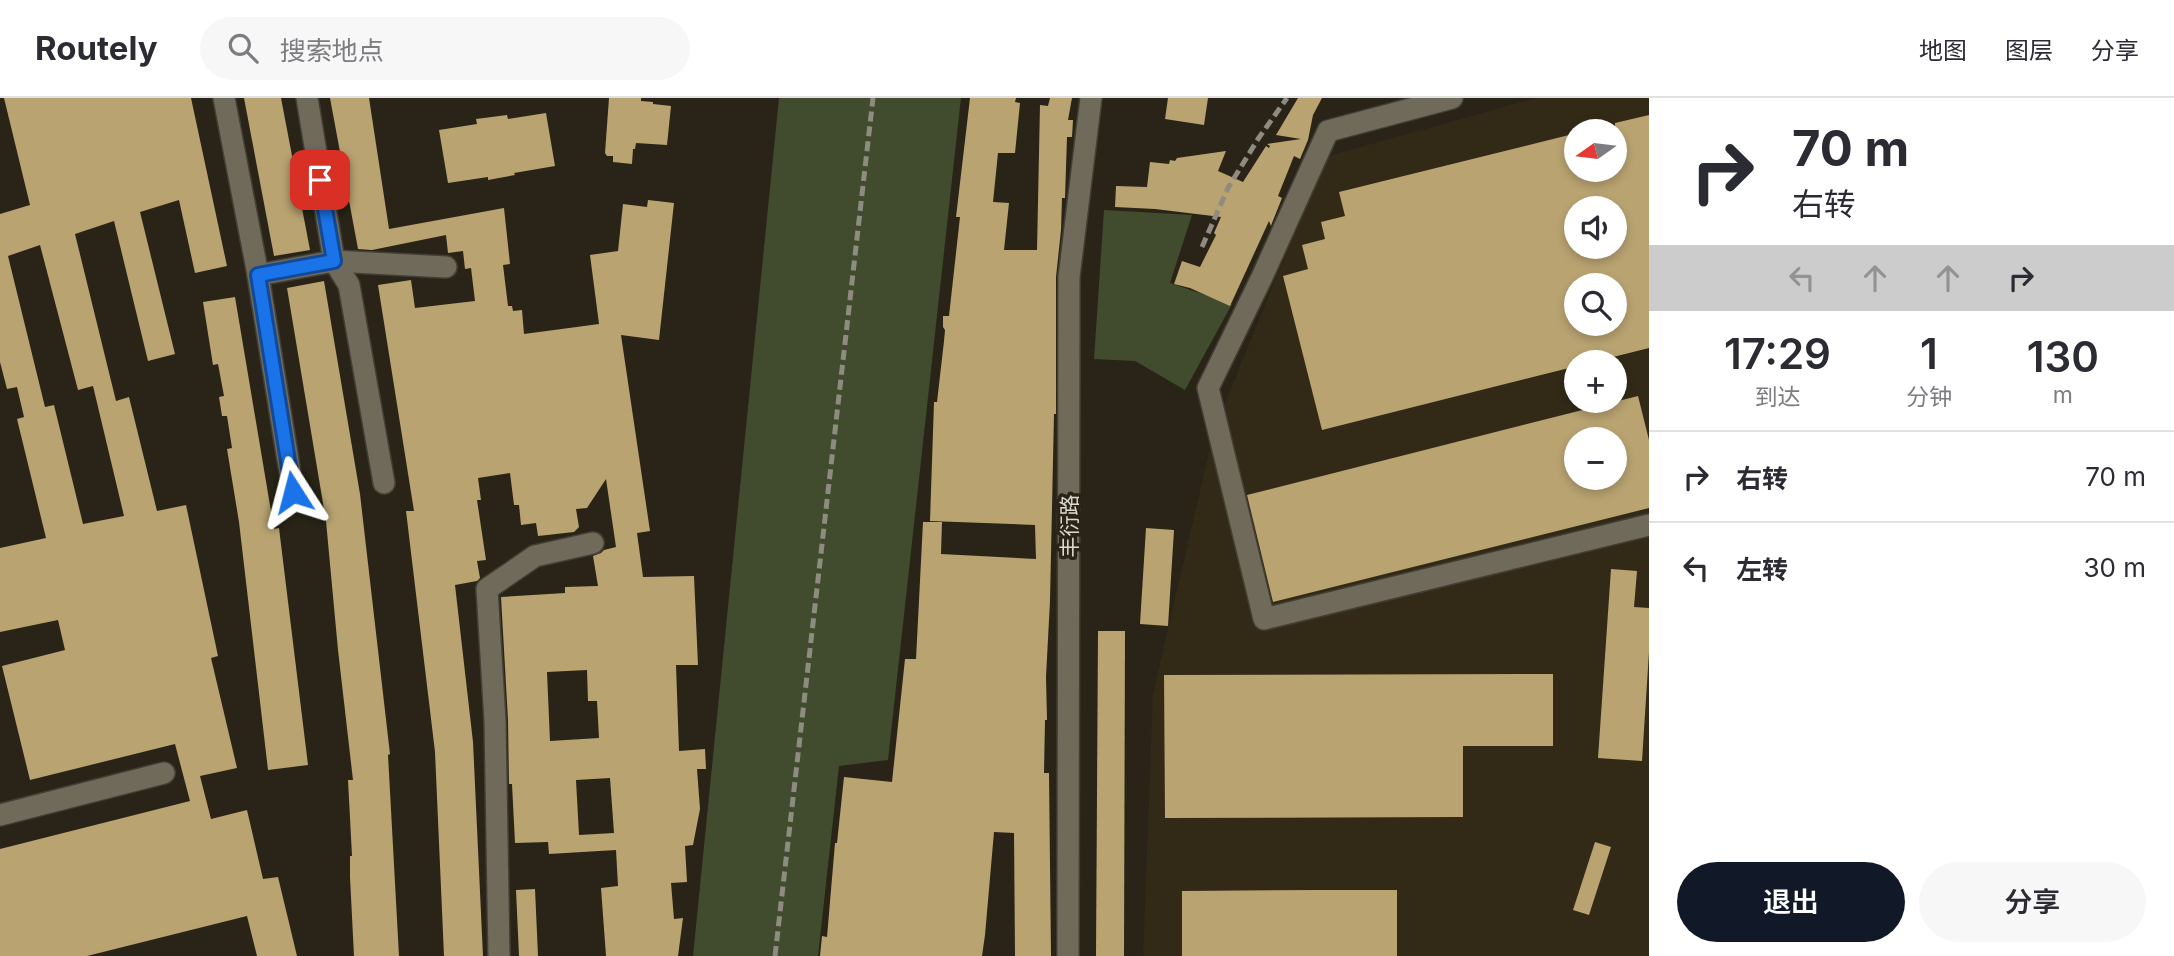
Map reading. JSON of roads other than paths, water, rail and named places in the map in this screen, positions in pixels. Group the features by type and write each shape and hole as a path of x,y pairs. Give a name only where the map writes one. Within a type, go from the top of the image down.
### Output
{"street":[{"path":"224,98 258,275 293,492"},
{"path":"307,98 334,261 349,285 384,482"},
{"name":"丰衍路","path":"1068,956 1069,277 1091,98"},
{"path":"1452,98 1328,131 1208,388 1264,619 1649,525"},
{"path":"258,275 334,261 446,267"},
{"path":"499,956 495,721 487,589 536,556 593,543"},
{"path":"0,815 164,773"}],"railway":[{"path":"775,956 873,98"},
{"path":"1202,247 1228,188 1287,98"}]}
